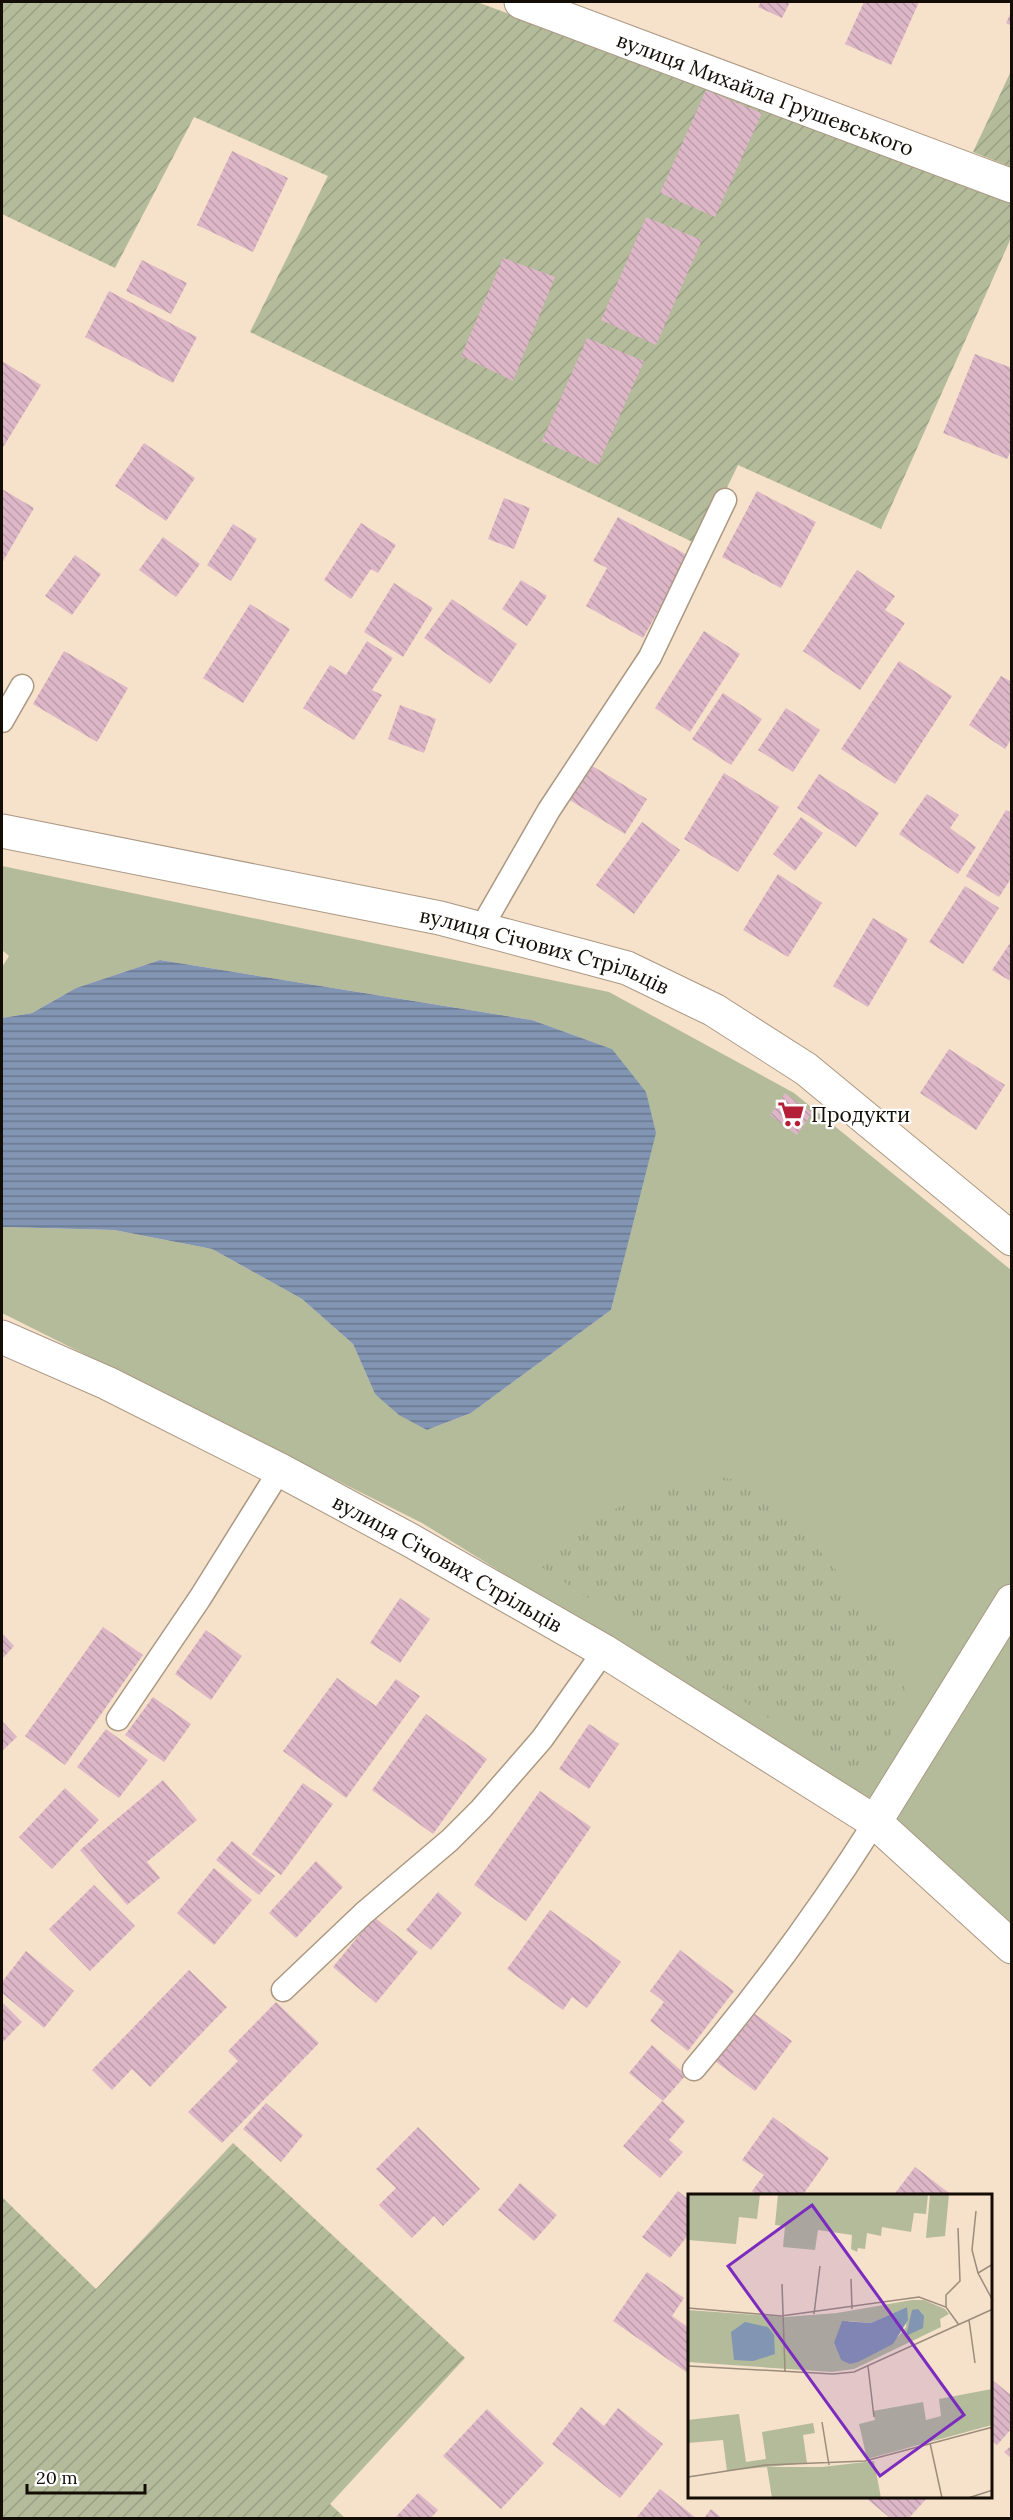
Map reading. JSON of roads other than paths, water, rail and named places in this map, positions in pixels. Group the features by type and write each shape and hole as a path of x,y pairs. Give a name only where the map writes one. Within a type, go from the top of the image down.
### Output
{"street":[{"name":"вулиця Михайла Грушевського","path":"521,2 1011,186"},
{"name":"вулиця Січових Стрільців","path":"2,831 440,918 627,968 714,1010 806,1070 1011,1239"},
{"name":"вулиця Січових Стрільців","path":"2,1337 108,1383 280,1470 410,1540 604,1651 875,1822 1011,1947"},
{"path":"875,1822 1011,1601"}],"lane":[{"path":"480,930 549,810 650,657 725,500"},
{"path":"2,721 22,686"},
{"path":"118,1719 200,1598 280,1470"},
{"path":"283,1990 364,1913 450,1840 481,1809 542,1739 604,1651"},
{"path":"694,2069 749,2003 833,1888 875,1822"}],"water":[{"path":"160,960 532,1020 612,1049 646,1092 656,1133 611,1310 471,1413 427,1430 399,1415 375,1394 353,1344 302,1299 212,1249 114,1230 2,1227 2,1018 32,1013 76,988"}],"place":[{"name":"Продукти","path":"791,1114"}]}
